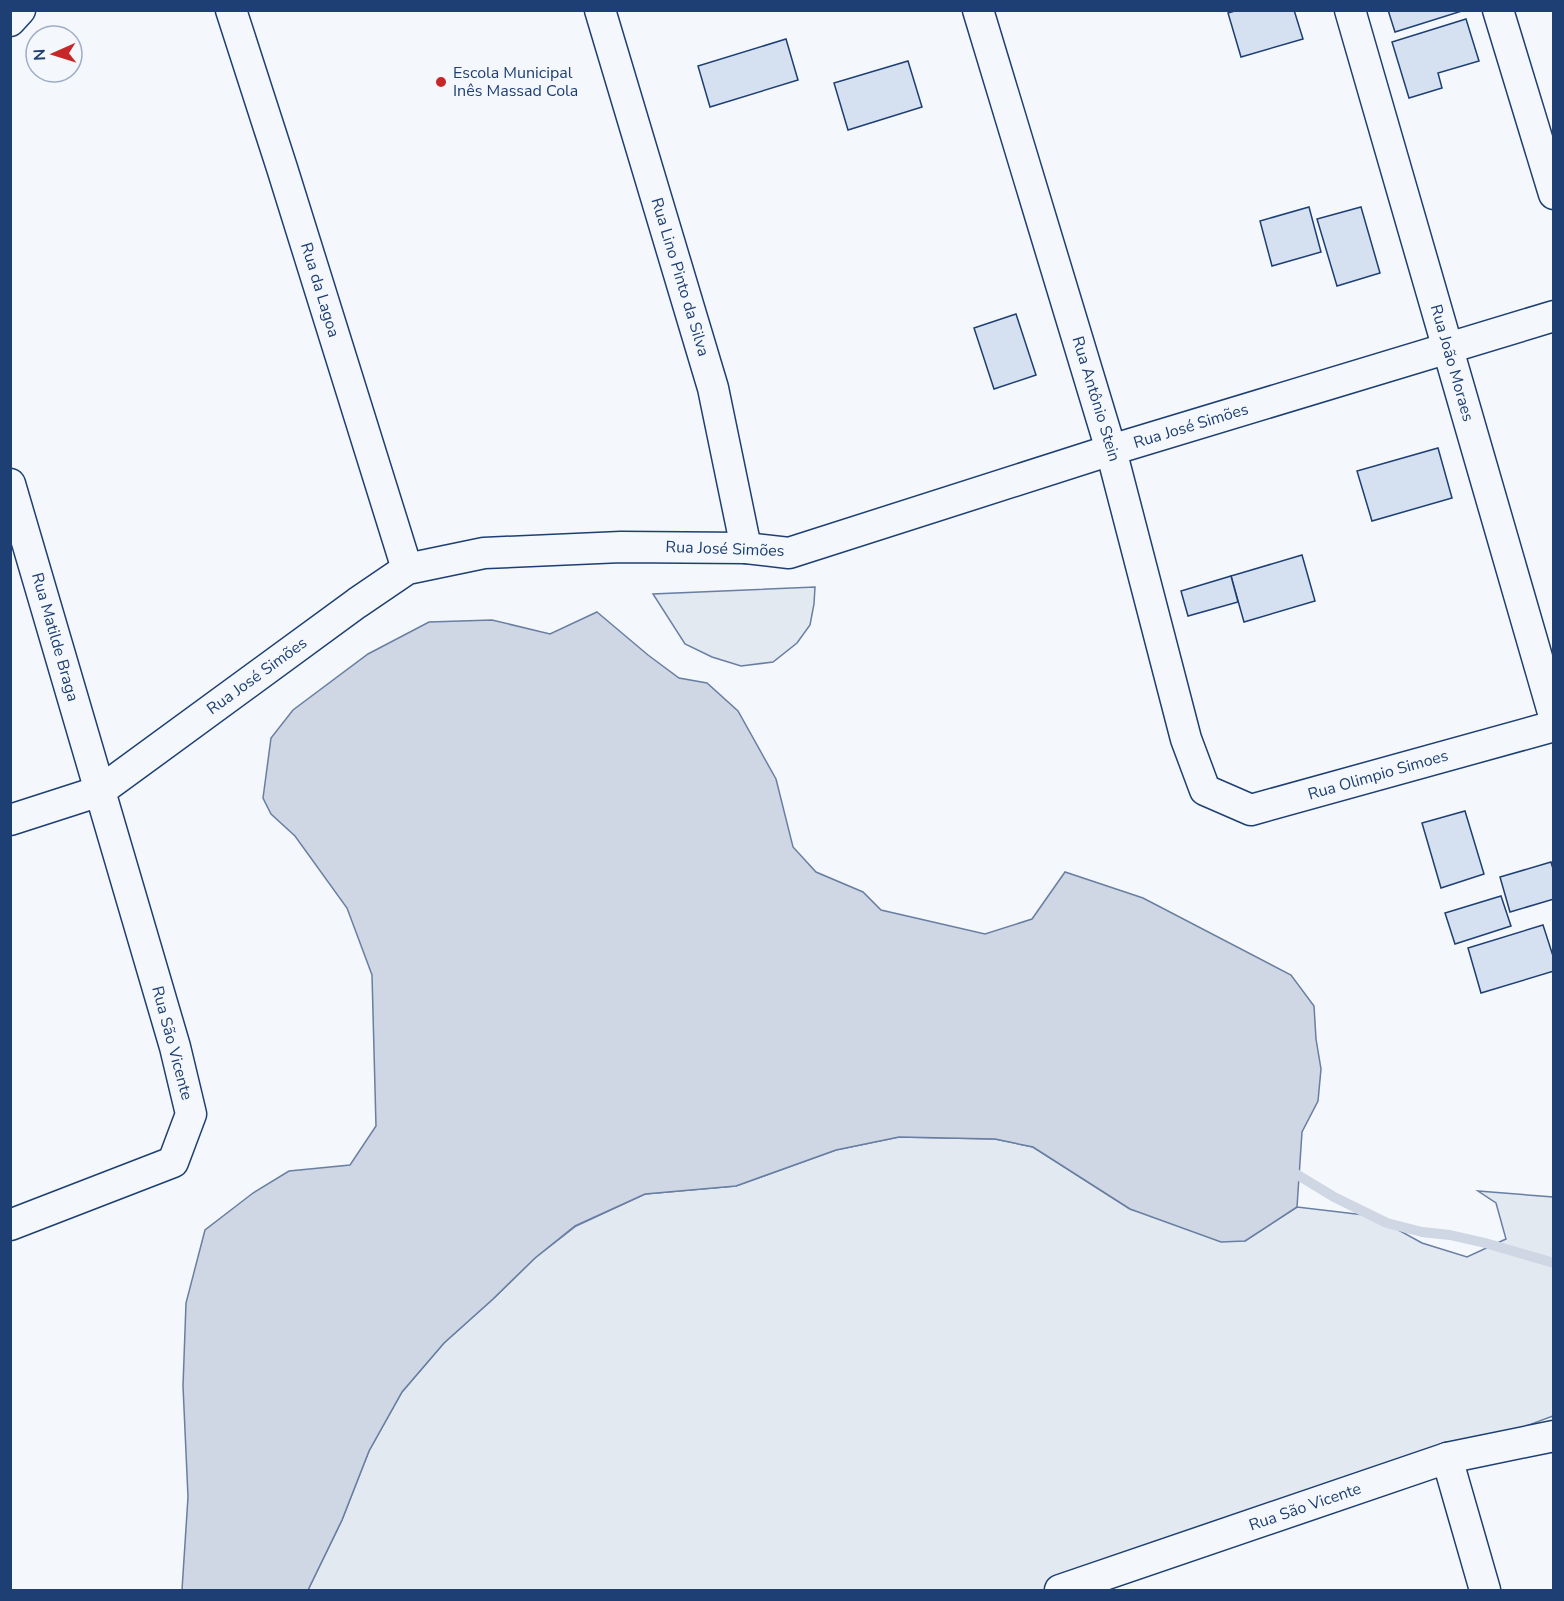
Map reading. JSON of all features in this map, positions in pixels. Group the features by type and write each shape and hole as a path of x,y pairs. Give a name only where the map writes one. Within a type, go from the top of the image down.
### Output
{"street":[{"path":"10,21 20,10"},
{"name":"Rua da Lagoa","path":"231,10 407,570"},
{"name":"Rua Lino Pinto da Silva","path":"600,10 713,388 746,548"},
{"name":"Rua Antônio Stein","path":"978,10 1111,450 1186,739 1204,790"},
{"name":"Rua João Moraes","path":"1350,10 1554,716"},
{"path":"1498,10 1554,194"},
{"name":"Rua José Simões","path":"10,820 100,791 347,610 407,570 484,553 621,547 746,548 789,553 1111,450 1554,316"},
{"name":"Rua Matilde Braga","path":"10,484 100,791"},
{"name":"Rua Olimpio Simoes","path":"1204,790 1251,810 1554,726"},
{"name":"Rua São Vicente","path":"10,1225 173,1162 191,1114 175,1047 100,791"},
{"name":"Rua São Vicente","path":"1060,1590 1112,1583 1447,1458 1554,1436"},
{"path":"1447,1458 1485,1590"}],"shaded area":[{"path":"815,587 810,625 797,643 773,662 741,666 712,657 685,644 653,594"},
{"path":"597,612 679,678 707,683 738,711 776,779 793,847 816,872 863,892 881,910 985,934 1032,919 1065,872 1143,898 1291,975 1314,1006 1321,1069 1318,1101 1302,1132 1297,1207 1245,1241 1221,1242 1130,1209 1033,1147 995,1139 899,1137 836,1150 736,1186 645,1194 575,1226 535,1258 444,1343 402,1392 369,1451 342,1520 308,1590 182,1590 188,1497 183,1386 186,1303 205,1230 253,1193 289,1171 350,1165 376,1126 372,975 347,908 295,836 271,814 263,798 271,738 293,710 368,654 429,622 492,620 550,634"},
{"path":"899,1137 995,1139 1033,1147 1130,1209 1245,1241 1297,1207 1373,1216 1422,1243 1467,1257 1506,1239 1496,1203 1478,1191 1553,1197 1553,1416 1085,1590 308,1590 342,1520 369,1451 402,1392 444,1343 535,1258 576,1226 645,1194 736,1186 836,1150"}],"building":[{"path":"1238,10 1294,10 1303,39 1241,57 1228,13"},
{"path":"1388,10 1462,10 1462,11 1395,32"},
{"path":"1466,19 1479,61 1438,73 1442,88 1409,98 1392,42"},
{"path":"786,39 798,80 710,107 698,66"},
{"path":"908,61 922,107 848,130 834,83"},
{"path":"1309,207 1321,252 1272,266 1260,221"},
{"path":"1361,207 1380,273 1337,286 1317,219"},
{"path":"1016,314 1036,375 994,389 974,328"},
{"path":"1438,448 1452,498 1372,521 1357,471"},
{"path":"1302,555 1315,601 1244,622 1231,576"},
{"path":"1231,576 1238,602 1188,616 1181,591"},
{"path":"1465,811 1484,874 1441,888 1422,823"},
{"path":"1551,862 1554,872 1554,899 1510,912 1500,877"},
{"path":"1501,896 1511,926 1455,944 1445,913"},
{"path":"1543,925 1554,959 1554,971 1481,993 1468,948"}],"waterway":[{"path":"1288,1169 1334,1197 1387,1223 1422,1232 1450,1235 1485,1243 1554,1263"}],"place":[{"name":"Escola Municipal Inês Massad Cola","path":"441,82"}]}
